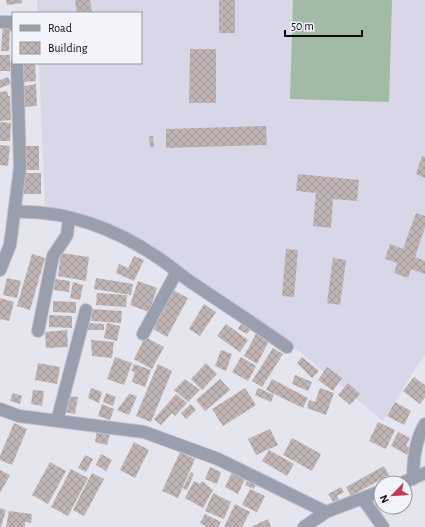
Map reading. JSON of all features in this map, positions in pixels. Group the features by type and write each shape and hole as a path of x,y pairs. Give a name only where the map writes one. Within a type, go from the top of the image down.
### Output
{"street":[{"path":"0,22 10,22 12,24"},
{"path":"0,270 10,245 20,162 17,64"},
{"path":"15,212 36,211 87,222 121,236 157,257 232,307 287,347"},
{"path":"38,331 53,256 67,235 69,218"},
{"path":"143,334 175,275 174,269"},
{"path":"57,421 86,310"},
{"path":"0,409 19,416 144,432 218,459 326,512"},
{"path":"409,475 421,430 425,424"},
{"path":"413,479 425,473"},
{"path":"304,527 326,512 373,495"},
{"path":"363,499 383,527"}],"shaded area":[{"path":"37,0 425,0 425,353 383,421 300,352 135,236 97,219 45,207 39,64 142,64 142,12 37,12"}],"green space":[{"path":"293,0 392,0 389,102 290,99"}],"building":[{"path":"6,0 22,0 22,3 7,5"},
{"path":"75,0 90,0 92,12 77,12"},
{"path":"219,0 235,0 235,33 219,33"},
{"path":"3,24 10,25 9,51 1,51"},
{"path":"190,49 216,49 216,103 189,103"},
{"path":"0,55 10,55 10,71 0,71"},
{"path":"21,64 35,64 36,81 23,82"},
{"path":"8,77 11,84 0,88 0,80"},
{"path":"36,84 37,106 21,107 20,87"},
{"path":"7,91 8,96 10,96 11,120 0,121 0,92"},
{"path":"0,122 11,123 10,141 0,141"},
{"path":"266,126 267,145 166,148 166,129"},
{"path":"149,136 153,136 154,147 150,147"},
{"path":"0,145 10,146 8,166 0,165"},
{"path":"24,146 39,146 39,170 24,170"},
{"path":"422,156 425,157 425,178 416,174"},
{"path":"24,173 41,173 41,194 24,194"},
{"path":"298,174 359,180 357,201 333,199 331,228 313,226 316,193 296,191"},
{"path":"416,213 425,216 425,227 415,257 425,261 425,274 411,269 408,278 394,273 397,263 385,259 390,244 403,249"},
{"path":"286,249 298,250 294,297 282,296"},
{"path":"61,253 89,257 86,281 58,276"},
{"path":"32,254 45,258 30,310 17,306"},
{"path":"134,256 144,260 134,281 116,273 119,264 128,268"},
{"path":"333,258 346,260 340,305 327,303"},
{"path":"7,278 21,281 17,298 3,295"},
{"path":"96,278 133,284 131,295 94,289"},
{"path":"55,279 70,281 69,292 54,290"},
{"path":"138,281 157,288 149,312 130,305"},
{"path":"73,282 83,285 80,300 70,298"},
{"path":"173,290 188,298 167,337 153,329"},
{"path":"97,293 127,295 126,307 96,305"},
{"path":"0,298 14,302 9,321 0,319"},
{"path":"53,301 76,302 76,313 53,312"},
{"path":"204,304 216,312 200,336 189,329"},
{"path":"92,309 122,311 121,323 91,321"},
{"path":"49,315 72,316 72,328 49,327"},
{"path":"242,322 252,327 247,334 238,329"},
{"path":"85,323 104,324 104,330 84,330"},
{"path":"107,323 120,326 117,341 104,338"},
{"path":"226,324 248,340 240,352 217,336"},
{"path":"67,330 68,347 46,348 45,332"},
{"path":"257,332 270,339 257,364 244,356"},
{"path":"145,337 164,347 152,369 134,359"},
{"path":"91,340 114,342 112,358 92,356"},
{"path":"273,348 283,354 262,387 252,381"},
{"path":"221,350 232,354 226,371 215,366"},
{"path":"115,357 132,363 124,385 107,379"},
{"path":"241,357 256,366 248,381 232,372"},
{"path":"302,357 319,371 312,378 297,363"},
{"path":"38,363 60,367 57,384 35,380"},
{"path":"206,363 217,374 202,390 191,379"},
{"path":"134,364 151,370 145,387 132,382 135,372 131,371"},
{"path":"158,364 172,371 151,422 136,416"},
{"path":"327,367 342,378 333,391 318,380"},
{"path":"295,375 312,382 308,391 292,384"},
{"path":"414,377 425,385 425,397 420,404 403,391"},
{"path":"185,379 200,390 188,402 174,390"},
{"path":"220,379 230,390 205,411 196,400"},
{"path":"272,379 308,398 303,408 266,390"},
{"path":"348,383 360,394 350,405 338,395"},
{"path":"91,388 102,392 99,403 88,398"},
{"path":"245,388 256,405 223,426 212,409"},
{"path":"258,388 274,395 271,402 255,395"},
{"path":"320,388 334,393 326,415 307,408 309,400 315,402"},
{"path":"33,390 44,391 42,406 31,404"},
{"path":"13,393 22,396 20,404 10,401"},
{"path":"106,393 116,397 113,406 103,402"},
{"path":"129,394 137,396 129,415 117,410"},
{"path":"176,394 187,403 175,416 172,413 161,425 154,419"},
{"path":"67,396 78,397 75,414 64,412"},
{"path":"395,402 411,411 404,425 387,416"},
{"path":"102,404 114,409 110,420 98,416"},
{"path":"191,404 196,410 186,419 181,413"},
{"path":"378,422 395,430 386,449 369,441"},
{"path":"14,423 27,429 12,465 0,460 0,456"},
{"path":"270,429 278,445 256,455 248,439"},
{"path":"97,430 110,434 107,445 95,442"},
{"path":"398,432 410,438 406,446 411,449 408,455 391,446"},
{"path":"292,438 321,454 312,471 283,455"},
{"path":"134,442 149,450 135,478 120,470"},
{"path":"269,450 294,464 287,476 262,461"},
{"path":"180,452 195,459 178,498 162,491"},
{"path":"101,454 112,460 106,471 96,465"},
{"path":"85,455 93,459 86,472 78,468"},
{"path":"50,462 66,471 48,504 32,495"},
{"path":"384,466 389,475 373,475 373,484 351,496 346,487"},
{"path":"210,467 221,472 217,484 205,479"},
{"path":"71,469 88,478 68,516 51,507"},
{"path":"0,470 10,475 0,493"},
{"path":"233,470 246,477 238,494 225,487"},
{"path":"191,472 194,474 187,490 183,488"},
{"path":"92,473 104,479 84,516 73,510"},
{"path":"248,478 257,482 254,489 245,485"},
{"path":"194,481 200,484 202,481 213,490 203,508 185,498"},
{"path":"341,487 344,492 337,496 339,500 334,503 328,494"},
{"path":"250,489 265,496 257,512 242,505"},
{"path":"213,493 231,502 224,519 205,511"},
{"path":"235,504 250,512 242,527 224,527"},
{"path":"0,508 6,510 1,527 0,527"},
{"path":"9,511 32,514 31,523 25,522 25,527 6,527"},
{"path":"205,514 221,522 218,527 207,527 200,523"},
{"path":"268,519 271,526 270,527 251,527"}]}
